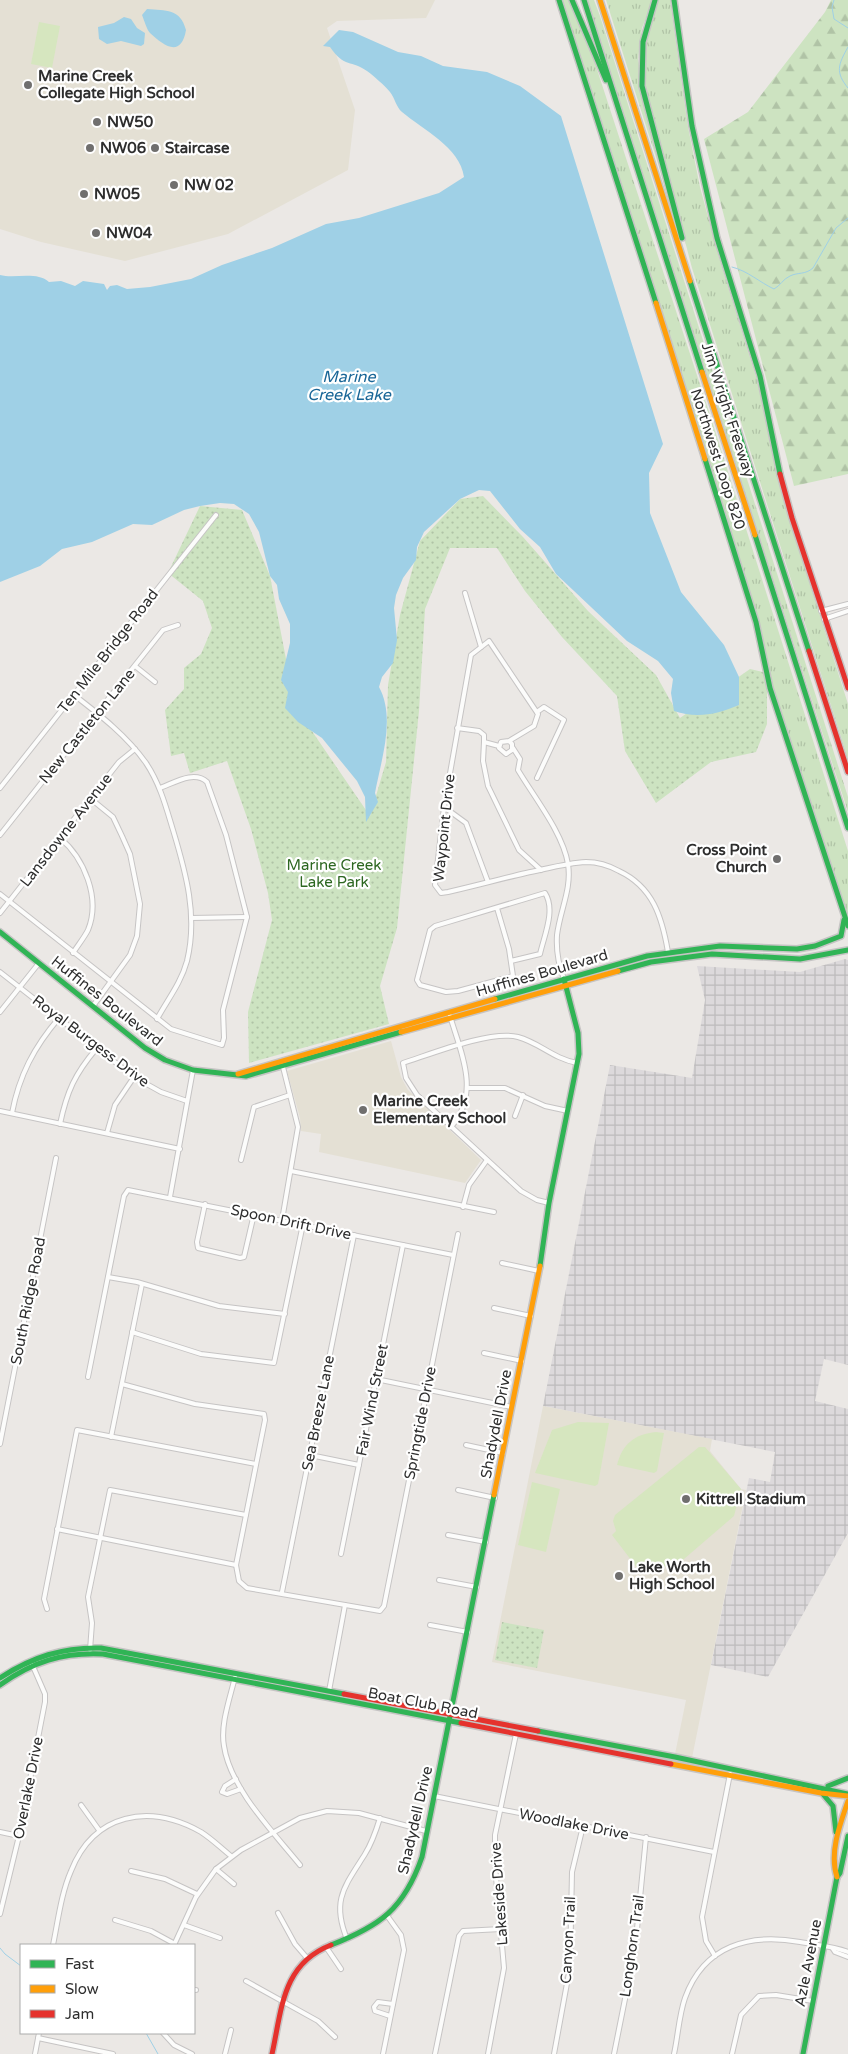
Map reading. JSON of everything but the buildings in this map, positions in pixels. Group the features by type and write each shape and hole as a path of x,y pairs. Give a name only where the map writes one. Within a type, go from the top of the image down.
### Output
{"main road":[{"name":"Northwest Loop 820","path":"559,0 756,622 770,688 848,926"},
{"path":"572,0 603,76 611,86"},
{"name":"Jim Wright Freeway","path":"584,0 848,828"},
{"name":"Jim Wright Freeway","path":"600,0 848,772"},
{"path":"655,0 643,35 639,62 642,86 683,242 684,258"},
{"path":"674,0 692,126 717,238 760,376 778,467 787,501 821,611 848,688"},
{"name":"Huffines Boulevard","path":"0,932 145,1048 165,1060 193,1070 246,1076 283,1068 450,1016 668,952 720,946 780,949 815,946 835,940 841,936 844,917"},
{"path":"780,949 780,958"},
{"name":"Huffines Boulevard","path":"564,982 669,958 712,954 814,958 848,950"},
{"path":"668,952 669,958"},
{"name":"Shadydell Drive","path":"272,2054 293,1974 307,1958 326,1947 373,1927 388,1917 406,1896 414,1882 451,1718 522,1361 550,1203 578,1062 578,1033 564,982"},
{"name":"Huffines Boulevard","path":"238,1075 244,1071 360,1038 450,1016"},
{"name":"Boat Club Road","path":"0,1678 20,1665 45,1654 72,1648 90,1650 236,1673 373,1700 516,1734 822,1790"},
{"name":"Boat Club Road","path":"0,1685 32,1664 57,1656 90,1650 234,1680 451,1718 848,1795"},
{"path":"308,1694 311,1691 367,1701 373,1700"},
{"path":"835,1852 837,1824 835,1811 832,1803 822,1790 848,1778"},
{"name":"Azle Avenue","path":"837,1877 834,1872 835,1852 848,1801"},
{"name":"Azle Avenue","path":"803,2054 837,1877 840,1873 848,1836"}],"street":[{"name":"Ten Mile Bridge Road","path":"0,788 216,515"},
{"path":"465,593 481,648"},
{"path":"821,611 848,604"},
{"path":"824,618 848,611"},
{"name":"New Castleton Lane","path":"0,835 163,630 178,625"},
{"name":"Waypoint Drive","path":"537,712 490,641 471,655 444,807 435,885 437,890 441,893 448,892 568,864 589,862 611,867 631,876 645,889 656,905 664,927 668,952"},
{"path":"135,666 155,682"},
{"path":"74,695 98,713 124,737 146,763 160,788 190,888 189,951 182,977 157,1019"},
{"path":"499,746 503,740 509,740 534,726 538,720 537,712 544,707 564,720 537,778"},
{"path":"457,728 479,731 484,735 483,761 488,786 518,850 541,870"},
{"path":"484,742 499,746 504,754 513,748 509,740"},
{"name":"Shadydell Drive","path":"513,748 520,759 518,770 564,847 568,864 568,892 560,922 556,950 564,982"},
{"name":"Lansdowne Avenue","path":"0,912 92,799 119,762 135,750"},
{"path":"0,894 157,1019 178,1032 222,1045 224,1038 223,1010 246,917 226,835 207,782 202,777 194,776 160,788"},
{"path":"92,799 113,818 122,836 130,854 140,904 137,936 130,955 111,984 93,1006"},
{"path":"444,807 466,823 488,882"},
{"path":"60,838 73,850 80,861 92,903 88,929 73,953"},
{"path":"545,893 550,900 550,910 540,954 511,961 497,908 545,893"},
{"name":"Huffines Boulevard","path":"497,908 435,926 430,930 417,980 420,985 446,992 478,987 513,976 511,961"},
{"path":"191,918 246,917"},
{"path":"0,1012 39,964"},
{"name":"Royal Burgess Drive","path":"0,972 134,1077 161,1092 187,1101"},
{"path":"450,1016 468,1088 464,1106 451,1127"},
{"path":"12,1114 24,1070 35,1048 58,1018"},
{"path":"550,1203 528,1197 417,1095 406,1078 403,1063 489,1037 508,1035 529,1041 562,1060 578,1062"},
{"path":"360,1038 361,1045"},
{"path":"60,1124 65,1100 72,1082 96,1049"},
{"path":"281,1061 298,1127 282,1220"},
{"path":"170,1197 193,1070"},
{"path":"107,1133 115,1105 134,1077"},
{"path":"468,1088 505,1088 545,1106 568,1111"},
{"path":"241,1160 254,1107 290,1095"},
{"path":"515,1116 523,1095"},
{"path":"0,1111 180,1149"},
{"name":"South Ridge Road","path":"0,1444 56,1158"},
{"path":"462,1207 469,1185 487,1160"},
{"path":"291,1172 494,1212"},
{"name":"Spoon Drift Drive","path":"108,1277 124,1196 128,1190 453,1255"},
{"path":"205,1204 197,1245 200,1250 213,1253 240,1258 244,1257 254,1214"},
{"path":"132,1332 201,1354 274,1363 303,1224"},
{"name":"Springtide Drive","path":"346,1605 380,1611 384,1606 458,1234"},
{"name":"Sea Breeze Lane","path":"282,1592 354,1235"},
{"name":"Fair Wind Street","path":"341,1554 403,1245"},
{"path":"502,1263 539,1271"},
{"path":"88,1377 108,1277 142,1284 211,1304 285,1314"},
{"path":"111,1437 142,1284"},
{"path":"494,1308 530,1316"},
{"path":"484,1353 522,1361"},
{"path":"376,1379 512,1407"},
{"path":"122,1384 195,1404 264,1414 236,1565 238,1581 247,1588 282,1592 346,1605 329,1691"},
{"path":"47,1609 44,1599 77,1430 256,1464"},
{"path":"466,1445 503,1453"},
{"path":"310,1454 359,1465"},
{"path":"90,1650 92,1622 88,1597 110,1490 246,1515"},
{"path":"458,1490 494,1498"},
{"path":"57,1529 236,1565"},
{"path":"448,1535 486,1542"},
{"path":"439,1580 477,1587"},
{"path":"430,1625 468,1632"},
{"name":"Overlake Drive","path":"0,1914 19,1836 45,1702 45,1694 32,1664"},
{"path":"236,1673 223,1739 226,1756 241,1789 300,1865"},
{"name":"Lakeside Drive","path":"488,2054 504,1968 494,1851 500,1810 516,1734"},
{"path":"716,1956 706,1940 702,1917 730,1774"},
{"path":"236,1780 225,1786 222,1792 227,1794 241,1789"},
{"name":"Woodlake Drive","path":"434,1796 714,1852"},
{"path":"81,1805 99,1830"},
{"path":"115,1920 151,1931 174,1944 197,1894 216,1869 231,1856 306,1815 327,1811 359,1812 380,1818 392,1824 426,1831"},
{"path":"53,1944 70,1871 83,1848 99,1830 109,1823 126,1817 147,1816 172,1820 206,1835 231,1856"},
{"path":"347,1939 340,1920 340,1901 343,1890 370,1846 380,1818"},
{"name":"Canyon Trail","path":"554,2054 570,1966 572,1872 583,1826"},
{"path":"0,1832 19,1836"},
{"name":"Longhorn Trail","path":"614,2054 635,1949 646,1838"},
{"path":"216,1869 234,1884"},
{"path":"131,1871 165,1879 197,1894"},
{"path":"278,1913 295,1944 307,1958"},
{"path":"383,2054 401,1970 404,1942 388,1917"},
{"path":"184,1925 220,1938"},
{"path":"435,2054 459,1936 463,1931 501,1929"},
{"path":"674,2054 685,1998 700,1972 716,1956 732,1946 757,1938 776,1938 848,1952"},
{"path":"326,1947 341,1969"},
{"path":"833,1949 835,1952 848,1956"},
{"path":"246,1980 318,2021 335,2037"},
{"path":"732,2054 741,2015 759,1996 776,1995 813,2001"},
{"path":"390,2016 375,2011 374,2007 378,2002 393,2004"},
{"path":"225,2054 231,2030"},
{"path":"164,2034 174,2045 192,2054"},
{"path":"35,2054 38,2035 113,2054"}],"shaded area":[{"path":"0,0 435,0 426,18 337,21 327,28 355,110 348,170 228,234 125,261 41,242 0,229"},
{"path":"845,959 848,960 848,1365 824,1359 815,1401 848,1409 848,1533 768,1677 711,1665 749,1478 770,1482 775,1452 543,1406 610,1065 692,1078 705,1000 697,966 800,972"},
{"name":"Marine Creek Elementary School","path":"391,1041 401,1077 408,1090 481,1160 465,1183 319,1152 321,1134 301,1131 300,1118 287,1071"},
{"name":"Lake Worth High School","path":"543,1406 712,1439 710,1451 741,1489 746,1490 692,1758 675,1754 686,1700 492,1662"}],"green space":[{"path":"562,0 571,0 590,48 711,418 848,851 848,917 838,892 773,690 756,615"},
{"path":"586,0 594,0 600,16 848,797 848,812"},
{"path":"606,0 653,0 642,28 638,59 666,189"},
{"path":"658,0 670,0 688,127 700,187 718,254 757,380 784,502 848,704 848,759 692,268 647,96 644,69 645,47"},
{"path":"831,0 848,0 848,474 794,486 704,139 748,112 825,12"},
{"path":"39,22 60,26 52,68 31,64"},
{"name":"Marine Creek Lake Park","path":"483,496 523,537 588,611 656,675 680,718 750,669 767,673 767,724 756,752 711,762 656,803 625,751 617,696 562,637 525,591 497,548 450,548 425,609 419,711 397,928 380,986 389,1024 249,1063 248,1012 272,920 268,893 251,829 227,761 190,773 184,753 171,756 165,710 184,689 184,668 201,654 212,628 203,601 168,573 200,506 242,510 270,576 286,659 290,699 370,816 386,762 388,685 400,615 420,541 460,499"},
{"path":"578,1422 609,1423 598,1484 595,1486 535,1473 552,1430"},
{"path":"656,1432 664,1433 657,1471 654,1473 617,1465 622,1451 630,1441 642,1435"},
{"name":"Kittrell Stadium","path":"699,1447 705,1447 741,1489 734,1516 677,1565 652,1568 645,1564 638,1569 612,1535 616,1531 613,1521 615,1515"},
{"path":"532,1482 560,1489 546,1552 518,1545"},
{"path":"502,1622 544,1630 537,1668 495,1660"}],"water":[{"path":"147,9 171,12 180,18 186,30 184,39 180,44 176,47 171,47 160,42 150,33 142,15"},
{"path":"124,17 131,19 137,28 145,33 144,44 141,46 121,41 107,44 99,39 98,27 114,23"},
{"name":"Marine Creek Lake","path":"339,30 353,32 398,52 421,56 443,66 487,72 520,86 561,116 663,444 649,473 650,513 681,592 724,645 739,677 739,705 723,711 699,715 674,711 671,693 673,679 658,661 627,641 556,574 540,547 520,529 490,491 479,490 460,499 424,532 417,547 416,560 403,578 396,595 394,608 397,640 393,663 382,677 379,687 384,699 387,725 375,793 378,802 366,822 365,797 357,781 322,738 298,722 285,708 288,692 281,680 290,643 290,624 279,599 277,585 270,576 259,532 249,514 234,504 220,503 184,510 152,525 133,524 92,542 62,549 40,566 0,582 0,275 32,276 49,282 61,281 75,286 83,281 104,284 107,290 110,286 117,285 127,289 150,287 191,279 222,265 272,248 326,224 359,218 439,193 464,177 456,157 439,140 402,112 398,108 392,94 382,84 362,68 344,61 330,47 323,46"}],"waterway":[{"path":"834,0 832,7 834,19 848,28"},
{"path":"848,47 839,68 841,77 848,88"},
{"path":"732,267 743,271 774,289 788,277 807,272 813,268 836,228 848,218"},
{"path":"0,1948 20,1965"},
{"path":"147,2034 158,2054"}],"traffic: fast":[{"path":"559,0 656,303"},
{"path":"572,0 606,80"},
{"path":"584,0 702,372"},
{"path":"655,0 643,42 642,86 682,238"},
{"path":"674,0 692,126 717,238 760,376 780,474"},
{"path":"690,281 809,651"},
{"path":"705,459 756,622 770,688 848,926"},
{"path":"755,535 848,828"},
{"path":"495,999 647,956 720,946 797,949 815,946 841,936 844,920"},
{"path":"0,932 145,1048 165,1060 193,1070 246,1076 401,1032"},
{"path":"618,971 651,962 712,954 800,959 848,950"},
{"path":"540,1266 549,1203 579,1054 578,1033 564,979"},
{"path":"331,1945 363,1931 377,1923 388,1913 407,1890 422,1857 494,1495"},
{"path":"0,1678 24,1664 48,1655 74,1649 101,1648 344,1694"},
{"path":"0,1685 24,1670 48,1660 75,1655 103,1654 461,1723"},
{"path":"538,1731 675,1757 848,1794"},
{"path":"828,1786 848,1778"},
{"path":"822,1793 833,1806 836,1832"},
{"path":"803,2054 837,1877 840,1873 848,1836"}],"traffic: slow":[{"path":"600,0 690,281"},
{"path":"656,303 705,459"},
{"path":"702,372 755,535"},
{"path":"401,1032 618,971"},
{"path":"238,1074 495,999"},
{"path":"494,1495 540,1266"},
{"path":"671,1764 821,1793 848,1796"},
{"path":"837,1877 834,1858 835,1848 848,1801"}],"traffic: jam":[{"path":"780,474 792,518 848,688"},
{"path":"809,651 848,772"},
{"path":"344,1694 538,1731"},
{"path":"461,1723 671,1764"},
{"path":"272,2054 282,2005 293,1976 315,1953 331,1945"}],"place":[{"name":"Marine Creek Collegate High School","path":"28,85"},
{"name":"NW50","path":"97,122"},
{"name":"NW06","path":"90,148"},
{"name":"Staircase","path":"155,148"},
{"name":"NW 02","path":"174,185"},
{"name":"NW05","path":"84,194"},
{"name":"NW04","path":"96,233"},
{"name":"Cross Point Church","path":"777,859"},
{"name":"Marine Creek Elementary School","path":"363,1110"},
{"name":"Kittrell Stadium","path":"686,1499"},
{"name":"Lake Worth High School","path":"619,1576"}]}
